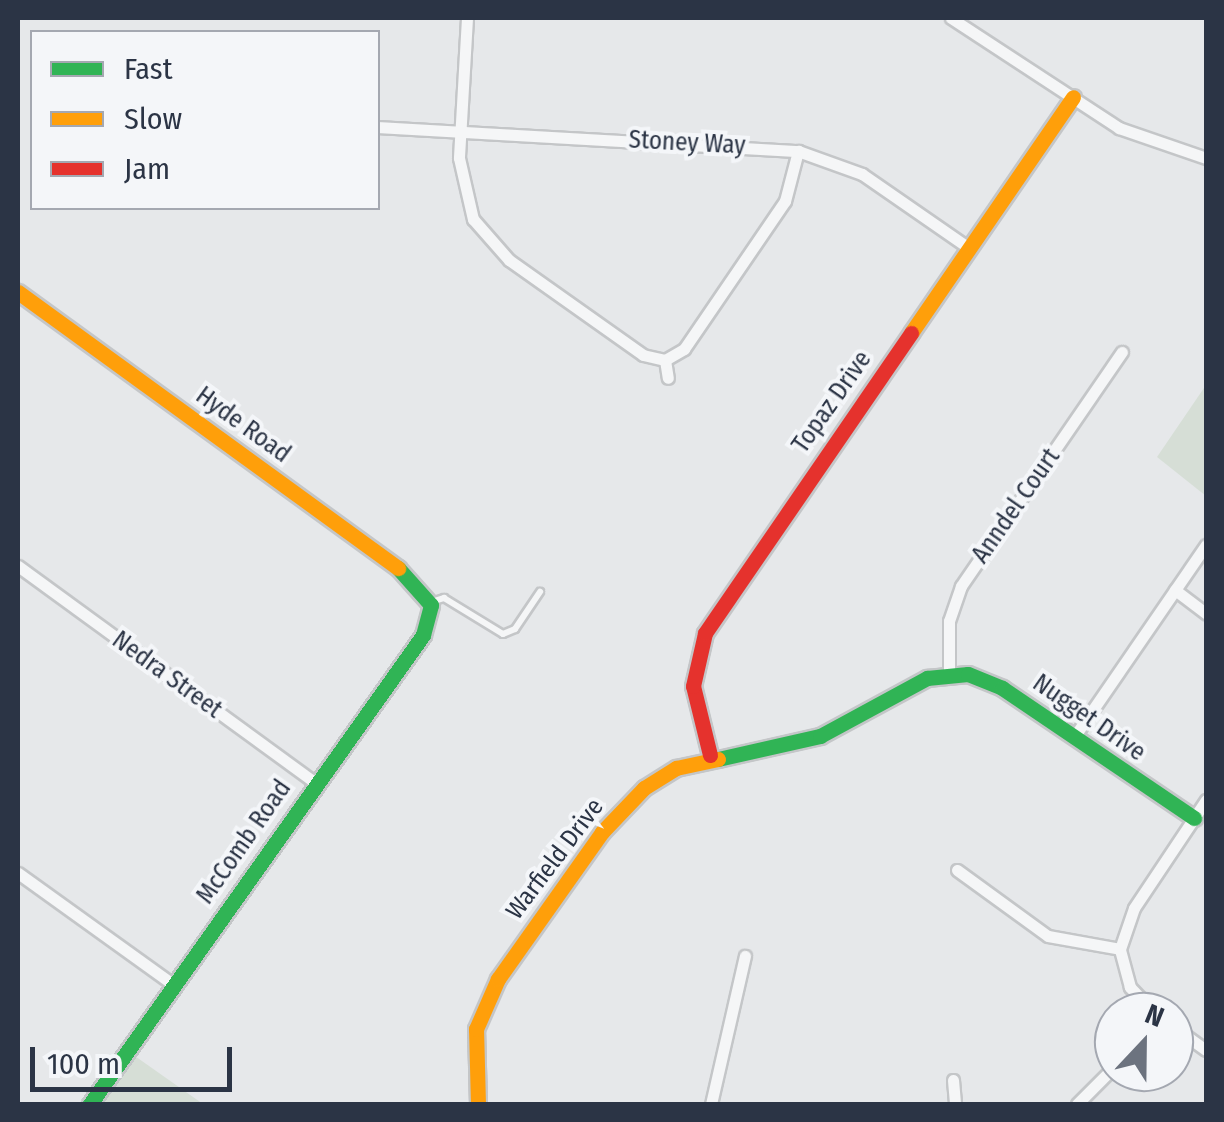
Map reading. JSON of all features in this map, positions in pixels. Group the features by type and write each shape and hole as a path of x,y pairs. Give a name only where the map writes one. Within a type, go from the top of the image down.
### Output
{"street":[{"path":"467,18 461,131 464,200 484,238 643,355 666,360 684,348 786,201 798,151"},
{"path":"951,18 1119,128 1206,158"},
{"name":"Topaz Drive","path":"710,756 693,686 705,633 1073,97"},
{"name":"Stoney Way","path":"380,127 798,151 862,174 969,248"},
{"name":"Hyde Road","path":"18,292 417,582 431,604"},
{"name":"Anndel Court","path":"949,673 949,621 961,586 1122,352"},
{"path":"666,360 668,378"},
{"path":"1074,737 1206,545"},
{"name":"Nedra Street","path":"18,566 316,783"},
{"path":"1175,590 1206,613"},
{"name":"McComb Road","path":"90,1104 422,635 431,604"},
{"name":"Warfield Drive","path":"478,1104 476,1029 498,978 602,832 644,788 710,756 820,736 904,688 949,673"},
{"name":"Nugget Drive","path":"949,673 986,679 1194,818"},
{"path":"1135,992 1120,949 1134,908 1206,800"},
{"path":"957,870 1048,936 1120,949"},
{"path":"18,872 174,985"},
{"path":"711,1104 744,956"},
{"path":"953,1080 955,1104"}],"lane":[{"path":"431,604 444,598 503,634 515,629 540,592"}],"shaded area":[{"path":"1206,385 1206,496 1157,457"},
{"path":"132,1054 203,1104 97,1104"}],"traffic: fast":[{"path":"90,1104 423,635 431,605 398,568"},
{"path":"718,759 820,736 927,678 968,674 1002,688 1194,818"}],"traffic: slow":[{"path":"911,333 1073,97"},
{"path":"18,292 398,568"},
{"path":"478,1104 476,1029 498,979 602,832 644,788 676,768 718,759"}],"traffic: jam":[{"path":"710,755 693,686 705,633 911,333"}]}
